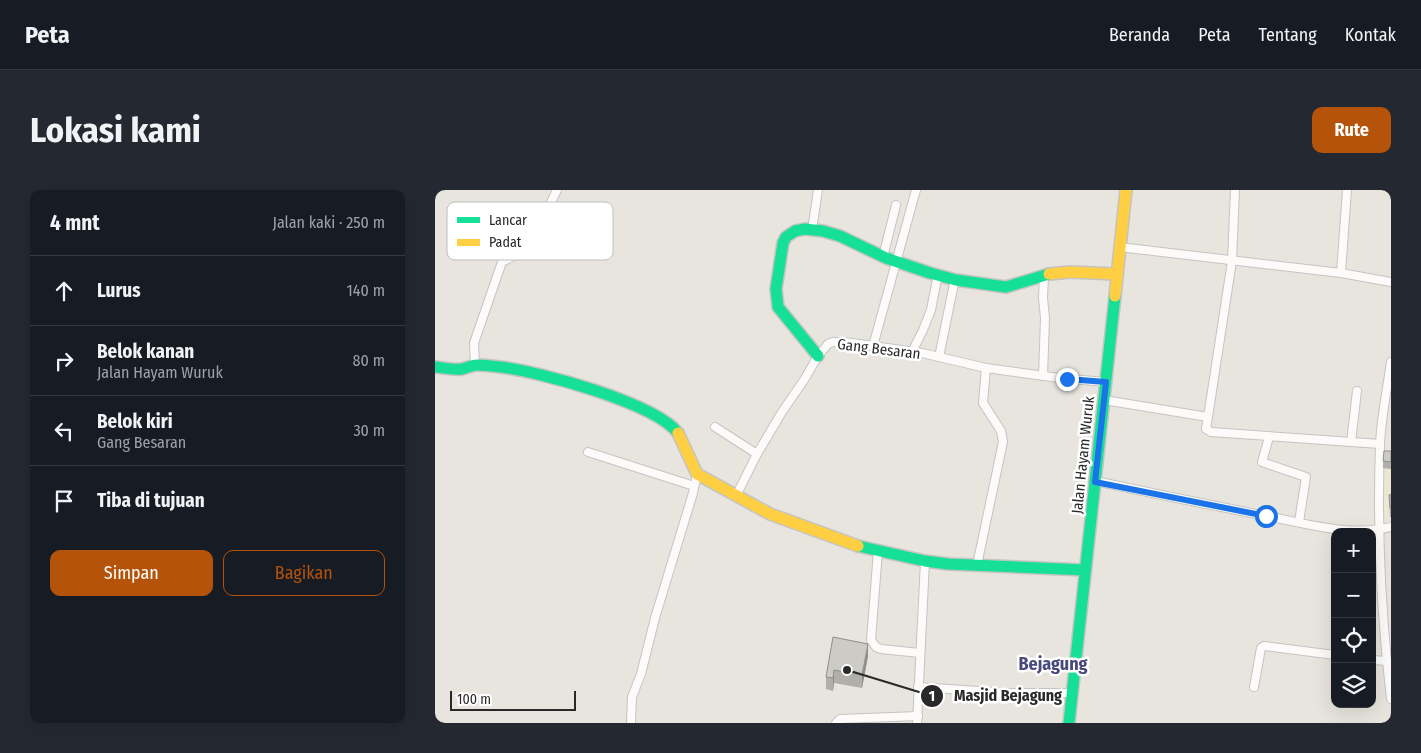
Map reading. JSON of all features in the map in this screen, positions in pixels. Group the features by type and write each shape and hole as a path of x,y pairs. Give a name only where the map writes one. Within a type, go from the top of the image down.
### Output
{"street":[{"path":"551,202 557,190"},
{"path":"811,230 818,190"},
{"path":"873,346 916,190"},
{"name":"Jalan Hayam Wuruk","path":"1069,723 1119,247 1127,190"},
{"path":"1235,190 1232,261 1207,429 1211,432 1380,444"},
{"path":"1341,273 1347,190"},
{"path":"883,257 896,205"},
{"path":"818,356 778,307 776,289 783,243 786,236 795,230 811,230 837,234 897,262 955,280 1006,287 1044,275 1077,272 1117,274"},
{"path":"1119,247 1341,273 1391,282"},
{"path":"475,365 474,344 502,262 506,260"},
{"path":"912,352 931,310 938,274"},
{"path":"1043,376 1044,275"},
{"path":"939,357 955,280"},
{"name":"Gang Besaran","path":"736,496 757,454 818,356 828,344 833,342 912,352 986,368 1106,382"},
{"path":"1391,362 1380,444 1383,453 1380,530 1387,661 1391,693"},
{"path":"435,367 458,369 475,365 502,367 559,380 645,409 662,418 677,431 697,474 770,514 877,551 925,561 1085,570"},
{"path":"977,565 1003,442 1001,431 983,403 986,368"},
{"path":"1351,442 1357,391"},
{"path":"1104,400 1208,417"},
{"path":"715,427 757,454"},
{"path":"1269,437 1262,462 1306,477 1299,522"},
{"path":"588,452 694,486"},
{"path":"631,723 632,697 641,674 655,618 697,474"},
{"path":"1095,482 1348,530 1380,530 1391,527"},
{"path":"877,551 871,640 876,647 881,649 920,653"},
{"path":"836,723 840,719 917,719 925,561"},
{"path":"1383,585 1391,588"},
{"path":"1254,687 1261,648 1263,646 1331,654"},
{"path":"1376,660 1387,661"},
{"path":"918,687 1008,693 1072,694"}],"shaded area":[{"path":"1381,455 1391,455 1391,518 1383,519"}],"building":[{"path":"1384,451 1391,451 1391,462 1383,461"},
{"path":"1391,494 1391,508 1390,508 1389,495"},
{"path":"833,637 868,644 862,675 834,670 833,678 826,677"}],"traffic: fast":[{"path":"818,356 778,307 776,289 783,243 786,237 795,231 805,229 823,231 840,236 886,258 956,280 1006,287 1049,274"},
{"path":"1069,723 1115,296"},
{"path":"435,367 464,369 475,365 491,366 518,370 567,382 595,390 646,411 665,422 678,433"},
{"path":"858,546 925,561 948,564 1085,570"}],"traffic: slow":[{"path":"1115,296 1126,190"},
{"path":"1049,274 1070,272 1116,274"},
{"path":"678,433 697,474 770,514 858,546"}],"place":[{"name":"Masjid Bejagung","path":"847,670"}],"district":[{"name":"Bejagung","path":"1053,664"}],"route":[{"path":"1067,379 1106,382 1095,482 1266,516"}]}
